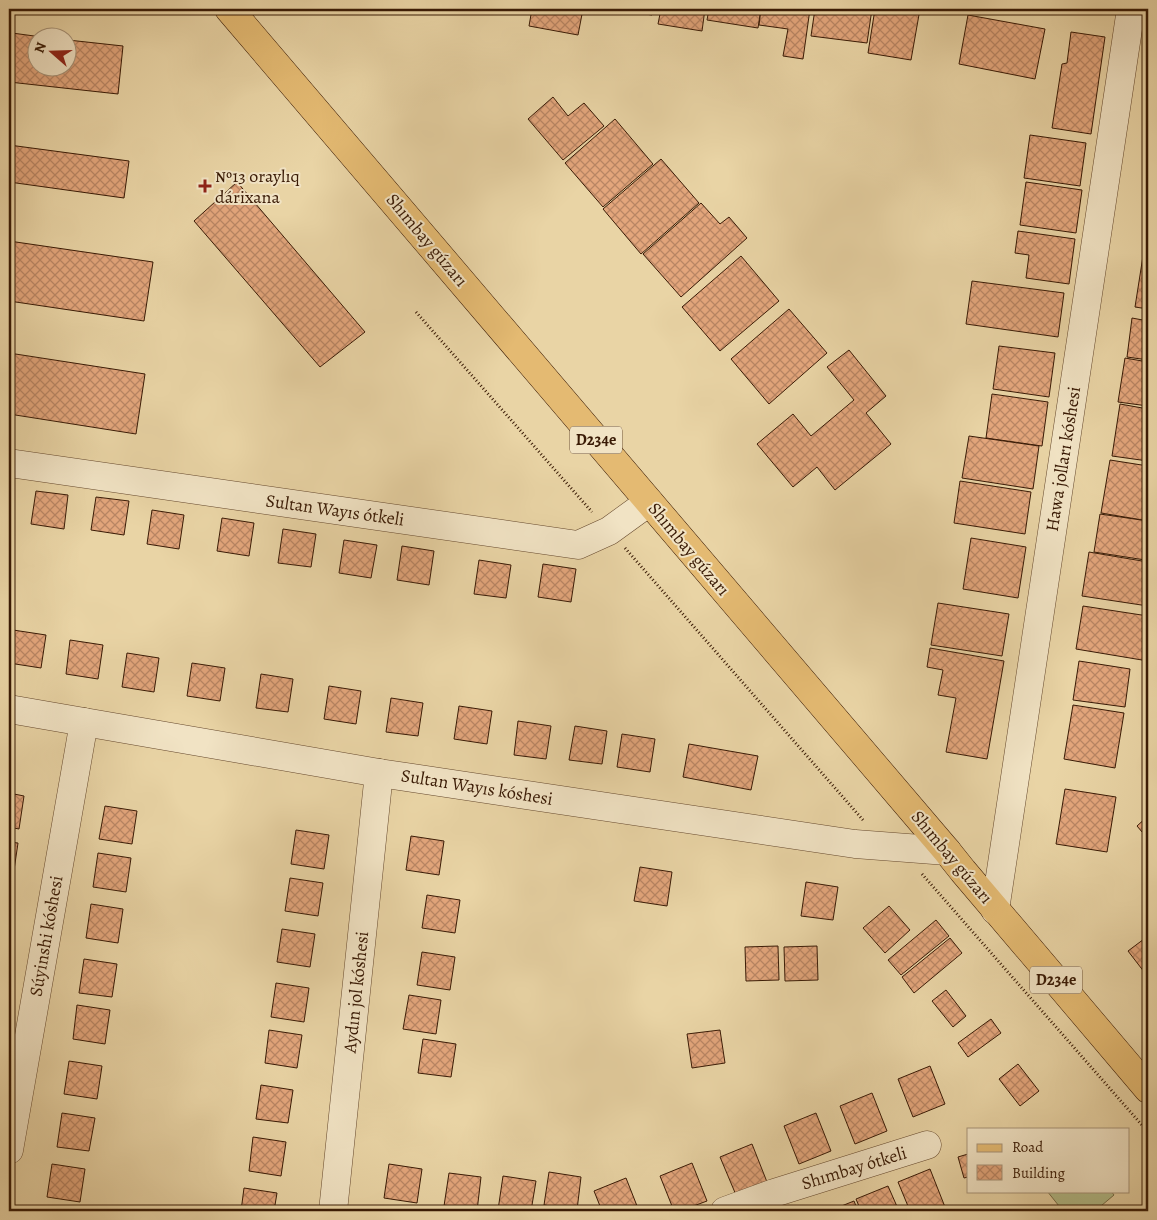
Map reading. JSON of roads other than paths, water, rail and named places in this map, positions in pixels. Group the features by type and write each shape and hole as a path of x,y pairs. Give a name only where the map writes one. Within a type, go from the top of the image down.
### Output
{"main road":[{"name":"Shımbay gúzarı","path":"229,9 1148,1089"}],"street":[{"name":"Hawa jolları kóshesi","path":"995,910 1130,9"},
{"name":"Sultan Wayıs ótkeli","path":"9,463 578,545 609,531 649,502"},
{"name":"Sultan Wayıs kóshesi","path":"9,709 379,773 855,844 947,851"},
{"name":"Súyinshi kóshesi","path":"9,1150 84,722"},
{"name":"Aydın jol kóshesi","path":"333,1211 379,773"},
{"name":"Shımbay ótkeli","path":"725,1211 774,1192 927,1145"}],"place":[{"name":"№13 oraylıq dárixana","path":"205,186"}]}
